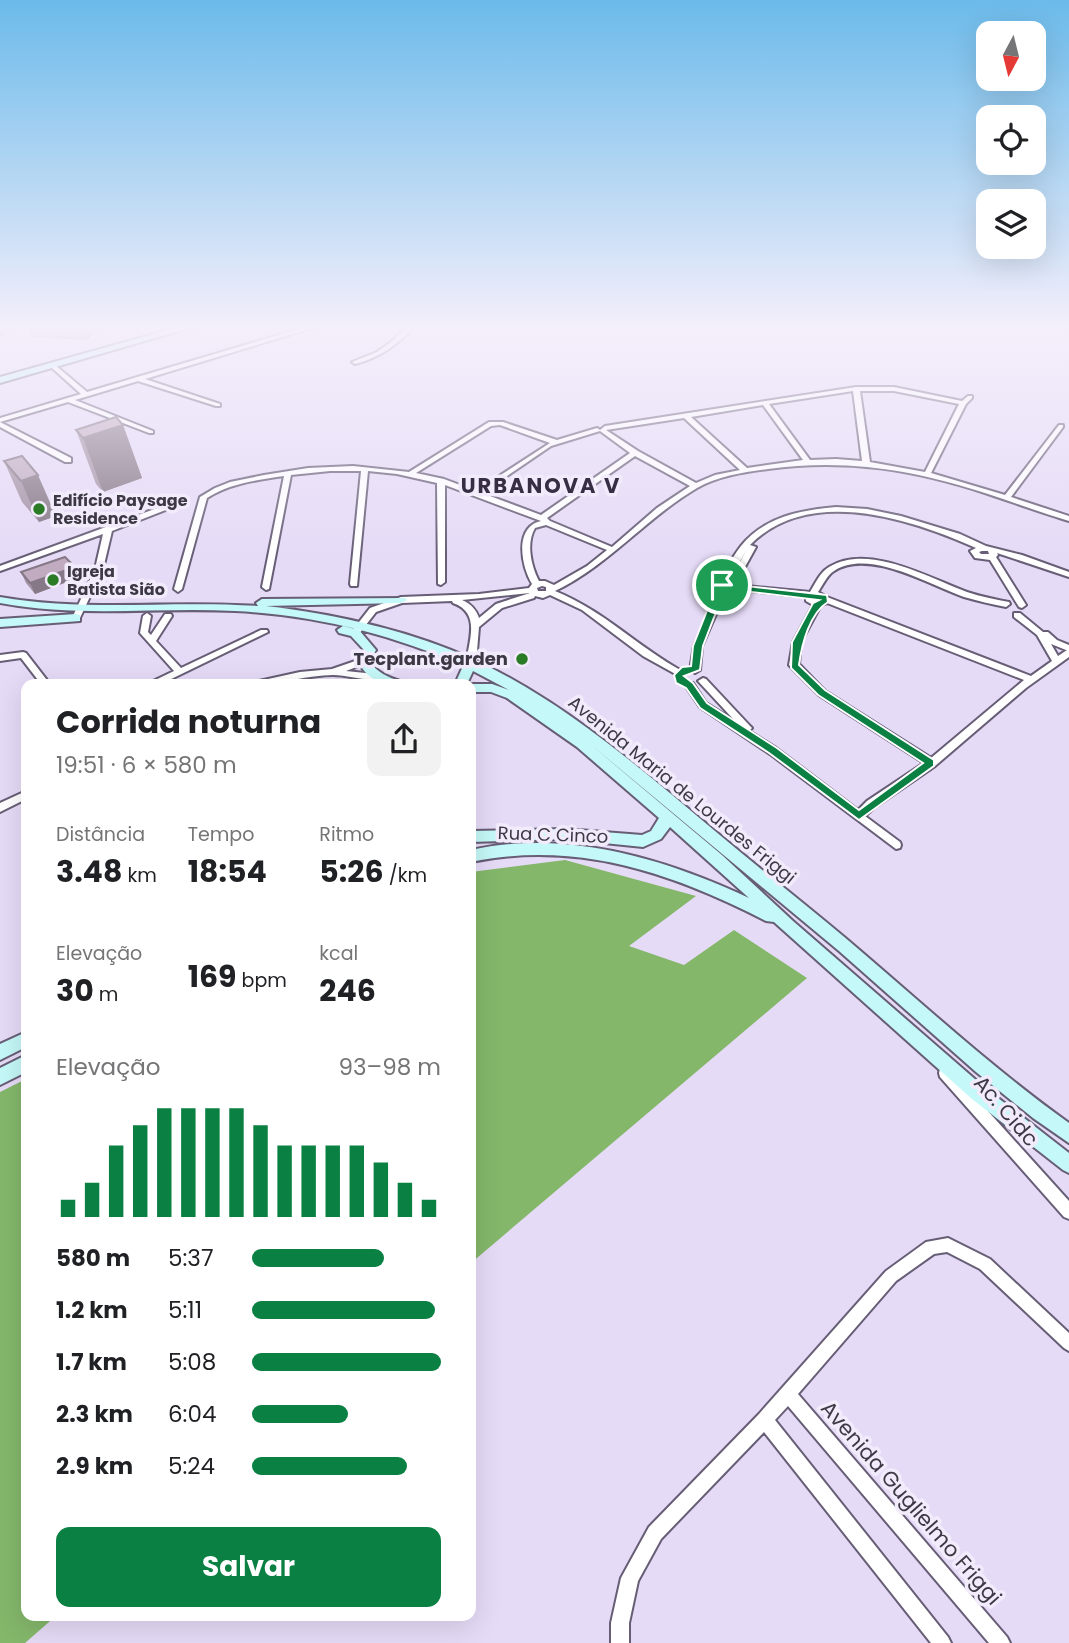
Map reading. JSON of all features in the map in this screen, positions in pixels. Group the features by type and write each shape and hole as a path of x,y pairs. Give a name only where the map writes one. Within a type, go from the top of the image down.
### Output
{"street":[{"path":"0,422 64,402"},
{"path":"73,402 151,432"},
{"path":"208,402 218,405"},
{"path":"477,493 555,442 602,430 774,402"},
{"path":"858,402 866,461"},
{"path":"928,473 963,403 956,402"},
{"path":"765,403 807,461"},
{"path":"686,416 746,471"},
{"path":"0,422 68,460"},
{"path":"410,474 489,424 501,423 555,442"},
{"path":"1007,497 1061,426"},
{"path":"602,430 635,453 696,486"},
{"path":"529,529 544,521 635,453"},
{"path":"216,607 445,598 550,589 573,581 696,486 746,471 807,461 866,461 928,473 1069,519"},
{"path":"354,584 365,469"},
{"path":"178,589 204,498 229,486 288,473 365,469 441,481 477,493 611,550"},
{"path":"266,587 288,473"},
{"path":"441,481 441,582"},
{"path":"0,569 182,502"},
{"path":"516,509 529,529 529,572 535,589"},
{"path":"695,670 698,646 724,590 748,552 763,535 779,527 816,516 887,518 922,527 986,553 1069,577"},
{"path":"78,613 99,569 108,530"},
{"path":"986,553 1015,608 1040,633 1057,662"},
{"path":"859,816 930,763 1069,651 1049,639 1033,616 1015,608 887,569 864,565 834,572 817,598 797,642 794,666 821,692 930,763"},
{"path":"477,625 499,606 535,589"},
{"path":"550,589 576,603 659,663 679,673"},
{"path":"724,590 817,598 1032,680"},
{"path":"445,598 469,604 477,625 471,663 463,679"},
{"path":"0,600 78,613"},
{"path":"374,677 357,629 373,610 401,600"},
{"name":"Avenida Maria de Lourdes Friggi","path":"78,613 216,607 270,611 399,637 471,663 537,698 598,741 843,946 943,1034 1069,1134"},
{"path":"0,609 78,613"},
{"path":"0,622 78,613"},
{"name":"Avenida Maria de Lourdes Friggi","path":"78,613 268,619 357,629"},
{"path":"152,640 168,615"},
{"path":"147,616 144,633 180,673"},
{"path":"166,679 264,632"},
{"path":"306,679 333,672 399,637"},
{"path":"0,658 17,653 29,658 43,679"},
{"path":"679,673 686,669 703,675 703,681 730,713 773,751"},
{"path":"333,672 380,679"},
{"path":"679,673 680,680 690,685 703,705 773,751 896,845"},
{"path":"690,685 703,681"},
{"name":"Avenida Maria de Lourdes Friggi","path":"476,690 499,690 531,708 582,744 667,815 788,926 1014,1123 1069,1164"},
{"path":"0,808 21,799"},
{"name":"Rua C Cinco","path":"476,837 565,834 643,841 656,835 664,826 667,815"},
{"name":"Rua C Cinco","path":"476,855 501,850 555,850 607,854 639,861 707,883 788,926"},
{"name":"Ac. Cidc","path":"914,1036 1069,1212"},
{"path":"0,1052 21,1042"},
{"path":"0,1077 21,1066"},
{"path":"620,1643 620,1623 630,1578 655,1533 765,1420 891,1276 931,1247 948,1245 985,1264 1069,1343"},
{"name":"Avenida Guglielmo Friggi","path":"787,1393 1001,1643"},
{"path":"765,1420 942,1643"}],"green space":[{"path":"565,860 696,896 629,946 684,965 734,930 807,978 476,1259 476,871"},
{"path":"21,1082 21,1621 50,1621 25,1643 0,1643 0,1092"}],"building":[{"path":"116,417 123,425 83,438 76,430"},
{"path":"22,456 38,475 21,481 4,461"},
{"path":"65,557 75,567 30,583 21,572"}],"place":[{"name":"Edifício Paysage Residence","path":"39,509"},
{"name":"Igreja Batista Sião","path":"53,580"},
{"name":"Tecplant.garden","path":"522,659"}],"district":[{"name":"URBANOVA V","path":"541,486"}],"route":[{"path":"722,585 817,594 823,597 824,602 818,603 797,642 794,666 821,692 930,763 866,808 859,816 773,751 703,705 690,685 680,680 679,675 686,669 695,670 698,646 722,585"}]}
